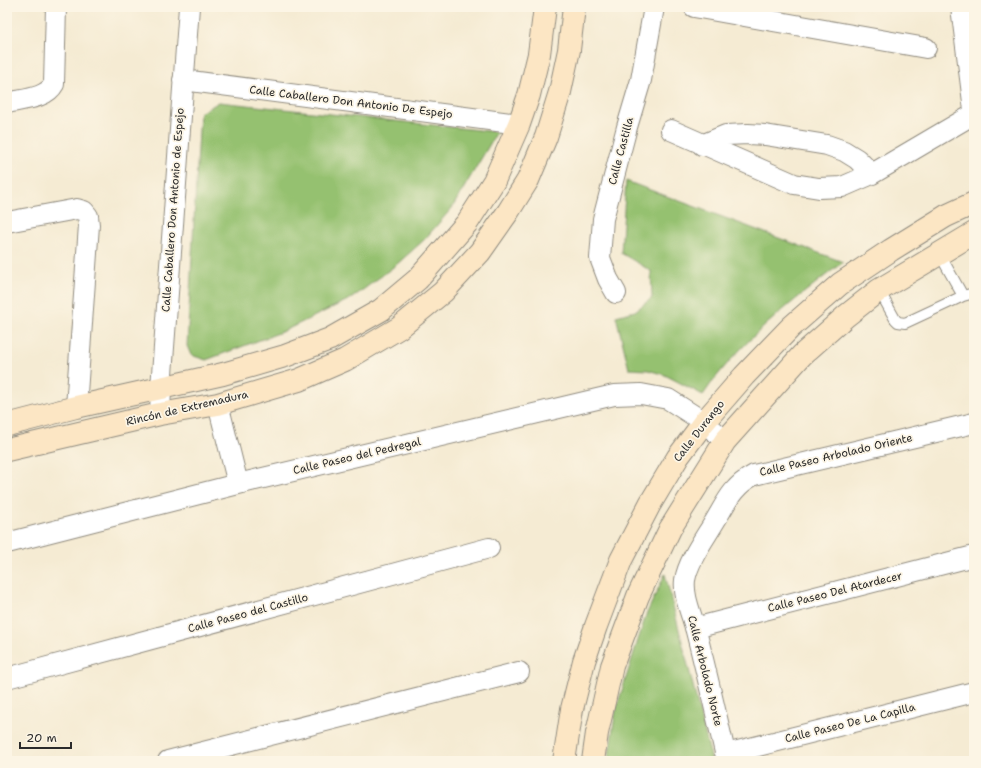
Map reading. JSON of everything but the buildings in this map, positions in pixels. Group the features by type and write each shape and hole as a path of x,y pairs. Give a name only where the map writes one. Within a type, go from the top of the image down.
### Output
{"street":[{"path":"7,103 39,96 51,89 54,84 56,7"},
{"name":"Calle Caballero Don Antonio de Espejo","path":"160,414 189,7"},
{"path":"7,425 76,407 223,374 285,356 330,339 381,310 418,279 467,223 494,181 519,124 528,95 539,54 545,7"},
{"name":"Rincón de Extremadura","path":"7,450 160,414 218,404 299,380 345,360 399,328 443,292 480,252 528,180 546,137 562,85 569,50 574,7"},
{"name":"Calle Castilla","path":"616,294 608,279 600,258 603,219 640,80 654,7"},
{"path":"694,7 926,48"},
{"path":"960,7 974,110"},
{"name":"Calle Caballero Don Antonio De Espejo","path":"183,80 519,124"},
{"path":"671,130 702,145 794,184 819,188 842,187 872,174 974,114"},
{"path":"702,145 726,136 748,134 765,135 827,145 851,155 872,174"},
{"name":"Calle Durango","path":"564,761 572,709 584,661 596,626 621,560 650,504 678,457 704,422 744,376 791,327 840,284 946,216 974,203"},
{"path":"7,222 77,209 84,211 88,216 89,224 76,407"},
{"path":"594,761 597,733 612,666 638,596 670,529 725,441 802,355 846,316 880,290 974,233"},
{"name":"Calle Paseo del Pedregal","path":"7,543 238,484 614,395 641,394 668,399 704,422 725,441"},
{"path":"218,404 238,484"},
{"name":"Calle Paseo Arbolado Oriente","path":"685,580 694,556 731,494 744,480 754,475 974,423"},
{"name":"Calle Paseo del Castillo","path":"7,678 489,548"},
{"name":"Calle Paseo Del Atardecer","path":"696,628 974,556"},
{"name":"Calle Arbolado Norte","path":"685,580 685,593 696,628 726,758"},
{"path":"168,761 519,672"},
{"name":"Calle Paseo De La Capilla","path":"726,758 974,692"}],"lane":[{"path":"939,253 963,296"},
{"path":"880,290 895,319 901,323 905,323 963,296 974,293"}],"green space":[{"path":"219,102 497,132 452,208 424,240 396,265 352,298 284,331 206,360 191,355 187,346 200,113"},
{"path":"626,181 843,262 786,307 750,340 733,357 703,395 665,375 648,370 629,369 616,316 635,311 652,298 651,271 621,253"},
{"path":"665,574 712,761 608,761 616,709 646,615"}]}
